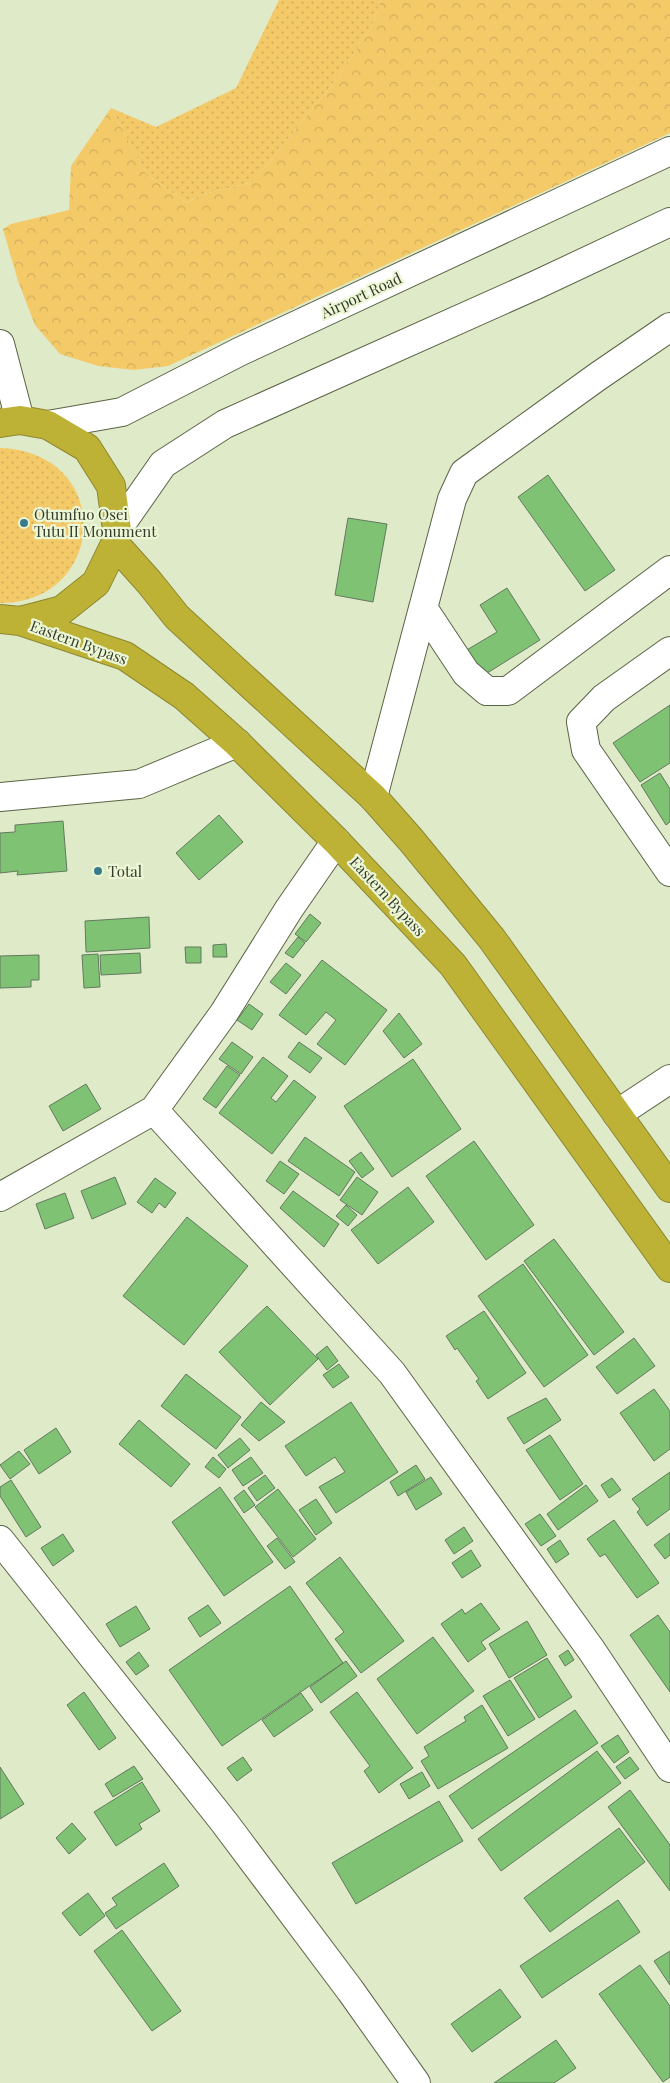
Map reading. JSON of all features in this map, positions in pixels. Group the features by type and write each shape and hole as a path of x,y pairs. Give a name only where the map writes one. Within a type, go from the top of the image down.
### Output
{"highway":[{"path":"10,422 48,425 87,448 111,486 116,537 96,583 62,610 10,620"},
{"path":"116,537 177,617 373,797 411,840 492,940 670,1188"},
{"name":"Eastern Bypass","path":"10,620 125,656 184,696 237,744 336,841 452,965 670,1268"}],"street":[{"name":"Airport Road","path":"48,425 122,412 239,352 670,150"},
{"path":"116,537 163,464 226,424 536,285 670,222"},
{"path":"373,797 452,499 464,473 670,327"},
{"path":"0,344 10,422"},
{"path":"423,608 466,673 487,691 508,691 670,570"},
{"path":"670,651 604,698 581,722 586,750 670,872"},
{"path":"0,797 139,784 237,744"},
{"path":"0,1197 154,1110 224,1013 289,909 336,841"},
{"path":"617,1114 670,1079"},
{"path":"154,1110 392,1373 592,1651 670,1768"},
{"path":"0,1540 224,1822 350,1990 416,2083"}],"green space":[{"path":"279,0 381,0 371,28 331,86 253,182 200,195 187,203 147,175 111,108 156,127 236,88"},
{"path":"381,0 670,0 670,133 168,366 134,370 98,366 60,354 35,325 18,281 3,229 11,224 69,210 71,166 111,108 147,175 187,203 200,195 253,182 331,86 371,28"},
{"path":"0,448 38,456 64,474 79,499 84,527 78,555 61,580 35,597 0,603"}],"building":[{"path":"548,475 615,570 585,591 518,497"},
{"path":"348,518 387,524 373,602 335,595"},
{"path":"507,588 540,640 476,680 460,654 497,632 480,605"},
{"path":"670,705 670,763 640,782 613,743"},
{"path":"660,773 670,789 670,822 666,825 641,785"},
{"path":"219,815 243,842 199,880 176,853"},
{"path":"63,821 67,871 17,875 18,871 0,873 0,833 15,832 15,825"},
{"path":"310,914 321,923 306,942 295,934"},
{"path":"149,917 150,948 86,952 85,921"},
{"path":"298,937 305,943 293,958 285,953"},
{"path":"226,944 227,957 213,957 213,945"},
{"path":"185,947 201,947 201,963 186,963"},
{"path":"140,953 141,973 101,975 100,955"},
{"path":"98,954 100,987 84,988 82,955"},
{"path":"39,955 39,980 31,980 31,987 0,988 0,956"},
{"path":"322,960 387,1010 345,1065 317,1044 336,1020 326,1012 306,1035 279,1015"},
{"path":"286,963 301,975 286,994 270,982"},
{"path":"249,1004 263,1014 252,1030 237,1020"},
{"path":"399,1013 422,1044 404,1058 383,1031"},
{"path":"232,1042 253,1057 241,1074 219,1059"},
{"path":"299,1042 322,1058 310,1073 288,1057"},
{"path":"263,1057 288,1076 271,1098 276,1102 294,1080 316,1097 272,1154 219,1113"},
{"path":"413,1059 461,1129 392,1177 344,1106"},
{"path":"227,1066 240,1075 216,1108 203,1099"},
{"path":"86,1084 101,1109 63,1131 49,1106"},
{"path":"305,1137 355,1172 339,1196 288,1161"},
{"path":"474,1141 534,1225 486,1260 426,1176"},
{"path":"361,1152 374,1169 362,1178 349,1161"},
{"path":"280,1161 299,1174 284,1194 266,1181"},
{"path":"115,1177 126,1204 92,1219 81,1191"},
{"path":"357,1177 378,1192 362,1215 340,1200"},
{"path":"155,1178 176,1193 165,1208 159,1203 152,1213 137,1202"},
{"path":"408,1187 434,1222 378,1264 351,1230"},
{"path":"293,1191 339,1224 324,1247 280,1208"},
{"path":"65,1193 74,1218 45,1229 36,1204"},
{"path":"346,1205 357,1215 348,1226 336,1216"},
{"path":"187,1217 248,1266 184,1345 123,1296"},
{"path":"554,1239 624,1332 594,1355 524,1261"},
{"path":"523,1264 588,1355 544,1387 478,1296"},
{"path":"267,1306 318,1359 270,1405 219,1352"},
{"path":"484,1311 526,1373 488,1399 476,1381 479,1379 446,1336"},
{"path":"634,1338 655,1366 617,1394 596,1367"},
{"path":"327,1346 338,1361 327,1370 316,1355"},
{"path":"339,1364 349,1377 333,1388 323,1375"},
{"path":"186,1374 241,1417 216,1449 161,1406"},
{"path":"654,1389 670,1411 670,1449 654,1461 620,1413"},
{"path":"546,1398 561,1420 524,1444 507,1418"},
{"path":"261,1402 285,1422 259,1441 241,1425"},
{"path":"351,1402 398,1472 336,1513 319,1487 345,1472 335,1457 306,1476 285,1446"},
{"path":"139,1420 190,1464 171,1487 119,1444"},
{"path":"56,1428 71,1452 39,1474 24,1450"},
{"path":"550,1435 583,1484 560,1500 526,1450"},
{"path":"240,1438 250,1450 228,1468 218,1455"},
{"path":"19,1451 30,1464 10,1479 0,1465"},
{"path":"213,1457 226,1469 219,1478 205,1467"},
{"path":"251,1457 263,1473 243,1486 232,1470"},
{"path":"416,1465 425,1479 398,1496 390,1482"},
{"path":"670,1472 670,1509 647,1526 637,1512 640,1509 632,1499"},
{"path":"265,1475 275,1488 257,1501 248,1488"},
{"path":"431,1477 442,1494 416,1510 406,1492"},
{"path":"612,1478 621,1490 609,1498 601,1485"},
{"path":"11,1480 41,1527 26,1537 0,1496 0,1487"},
{"path":"586,1485 598,1501 558,1530 547,1514"},
{"path":"220,1487 273,1562 224,1596 172,1522"},
{"path":"278,1489 316,1539 293,1557 255,1507"},
{"path":"244,1490 255,1505 244,1513 234,1498"},
{"path":"316,1499 332,1523 316,1535 299,1510"},
{"path":"540,1514 556,1536 541,1546 525,1524"},
{"path":"614,1520 659,1583 637,1598 605,1554 600,1557 587,1539"},
{"path":"464,1527 473,1541 454,1554 445,1540"},
{"path":"670,1533 670,1555 665,1559 654,1545"},
{"path":"63,1534 74,1551 53,1566 41,1548"},
{"path":"277,1538 295,1562 285,1569 267,1546"},
{"path":"560,1540 569,1554 556,1563 547,1549"},
{"path":"471,1550 481,1566 462,1578 452,1563"},
{"path":"340,1557 404,1641 361,1673 335,1639 344,1632 306,1583"},
{"path":"290,1586 343,1663 222,1746 169,1670"},
{"path":"481,1603 500,1629 481,1642 486,1649 468,1662 441,1624 462,1609 465,1614"},
{"path":"208,1605 221,1623 200,1637 188,1618"},
{"path":"136,1606 150,1629 120,1647 106,1624"},
{"path":"658,1615 670,1632 670,1692 630,1635"},
{"path":"527,1621 547,1655 509,1678 489,1644"},
{"path":"433,1637 474,1691 417,1734 377,1679"},
{"path":"568,1650 574,1660 565,1666 559,1656"},
{"path":"139,1652 149,1666 136,1675 126,1662"},
{"path":"547,1658 572,1697 539,1718 514,1678"},
{"path":"346,1661 357,1676 321,1703 310,1687"},
{"path":"510,1680 535,1719 508,1736 483,1696"},
{"path":"84,1692 116,1738 99,1750 67,1705"},
{"path":"357,1692 413,1768 379,1793 364,1771 370,1766 330,1712"},
{"path":"301,1693 313,1710 274,1737 262,1720"},
{"path":"482,1705 508,1748 438,1789 421,1761 429,1756 424,1747 466,1721 464,1717"},
{"path":"575,1710 598,1743 472,1829 449,1796"},
{"path":"618,1735 629,1752 614,1763 601,1746"},
{"path":"597,1751 621,1783 501,1871 478,1839"},
{"path":"243,1757 252,1770 237,1781 227,1768"},
{"path":"630,1757 639,1769 625,1779 616,1767"},
{"path":"134,1766 143,1779 113,1797 105,1784"},
{"path":"0,1767 24,1804 0,1819"},
{"path":"422,1772 430,1786 409,1799 400,1784"},
{"path":"142,1782 160,1811 139,1824 142,1829 116,1846 94,1812"},
{"path":"630,1790 670,1845 670,1891 608,1807"},
{"path":"439,1801 463,1841 356,1904 332,1863"},
{"path":"72,1823 86,1839 69,1854 56,1838"},
{"path":"619,1828 645,1862 550,1932 524,1898"},
{"path":"164,1863 179,1886 116,1929 105,1913 117,1905 112,1898"},
{"path":"88,1893 105,1916 80,1936 62,1913"},
{"path":"618,1900 640,1932 542,1998 520,1966"},
{"path":"122,1930 181,2011 152,2031 94,1951"},
{"path":"670,1951 670,1985 654,1961"},
{"path":"640,1965 670,2006 670,2077 663,2082 599,1994"},
{"path":"500,1989 521,2017 472,2052 451,2024"},
{"path":"556,2040 576,2068 554,2083 494,2083"}],"place":[{"name":"Otumfuo Osei Tutu II Monument","path":"24,523"},
{"name":"Total","path":"98,871"}]}
